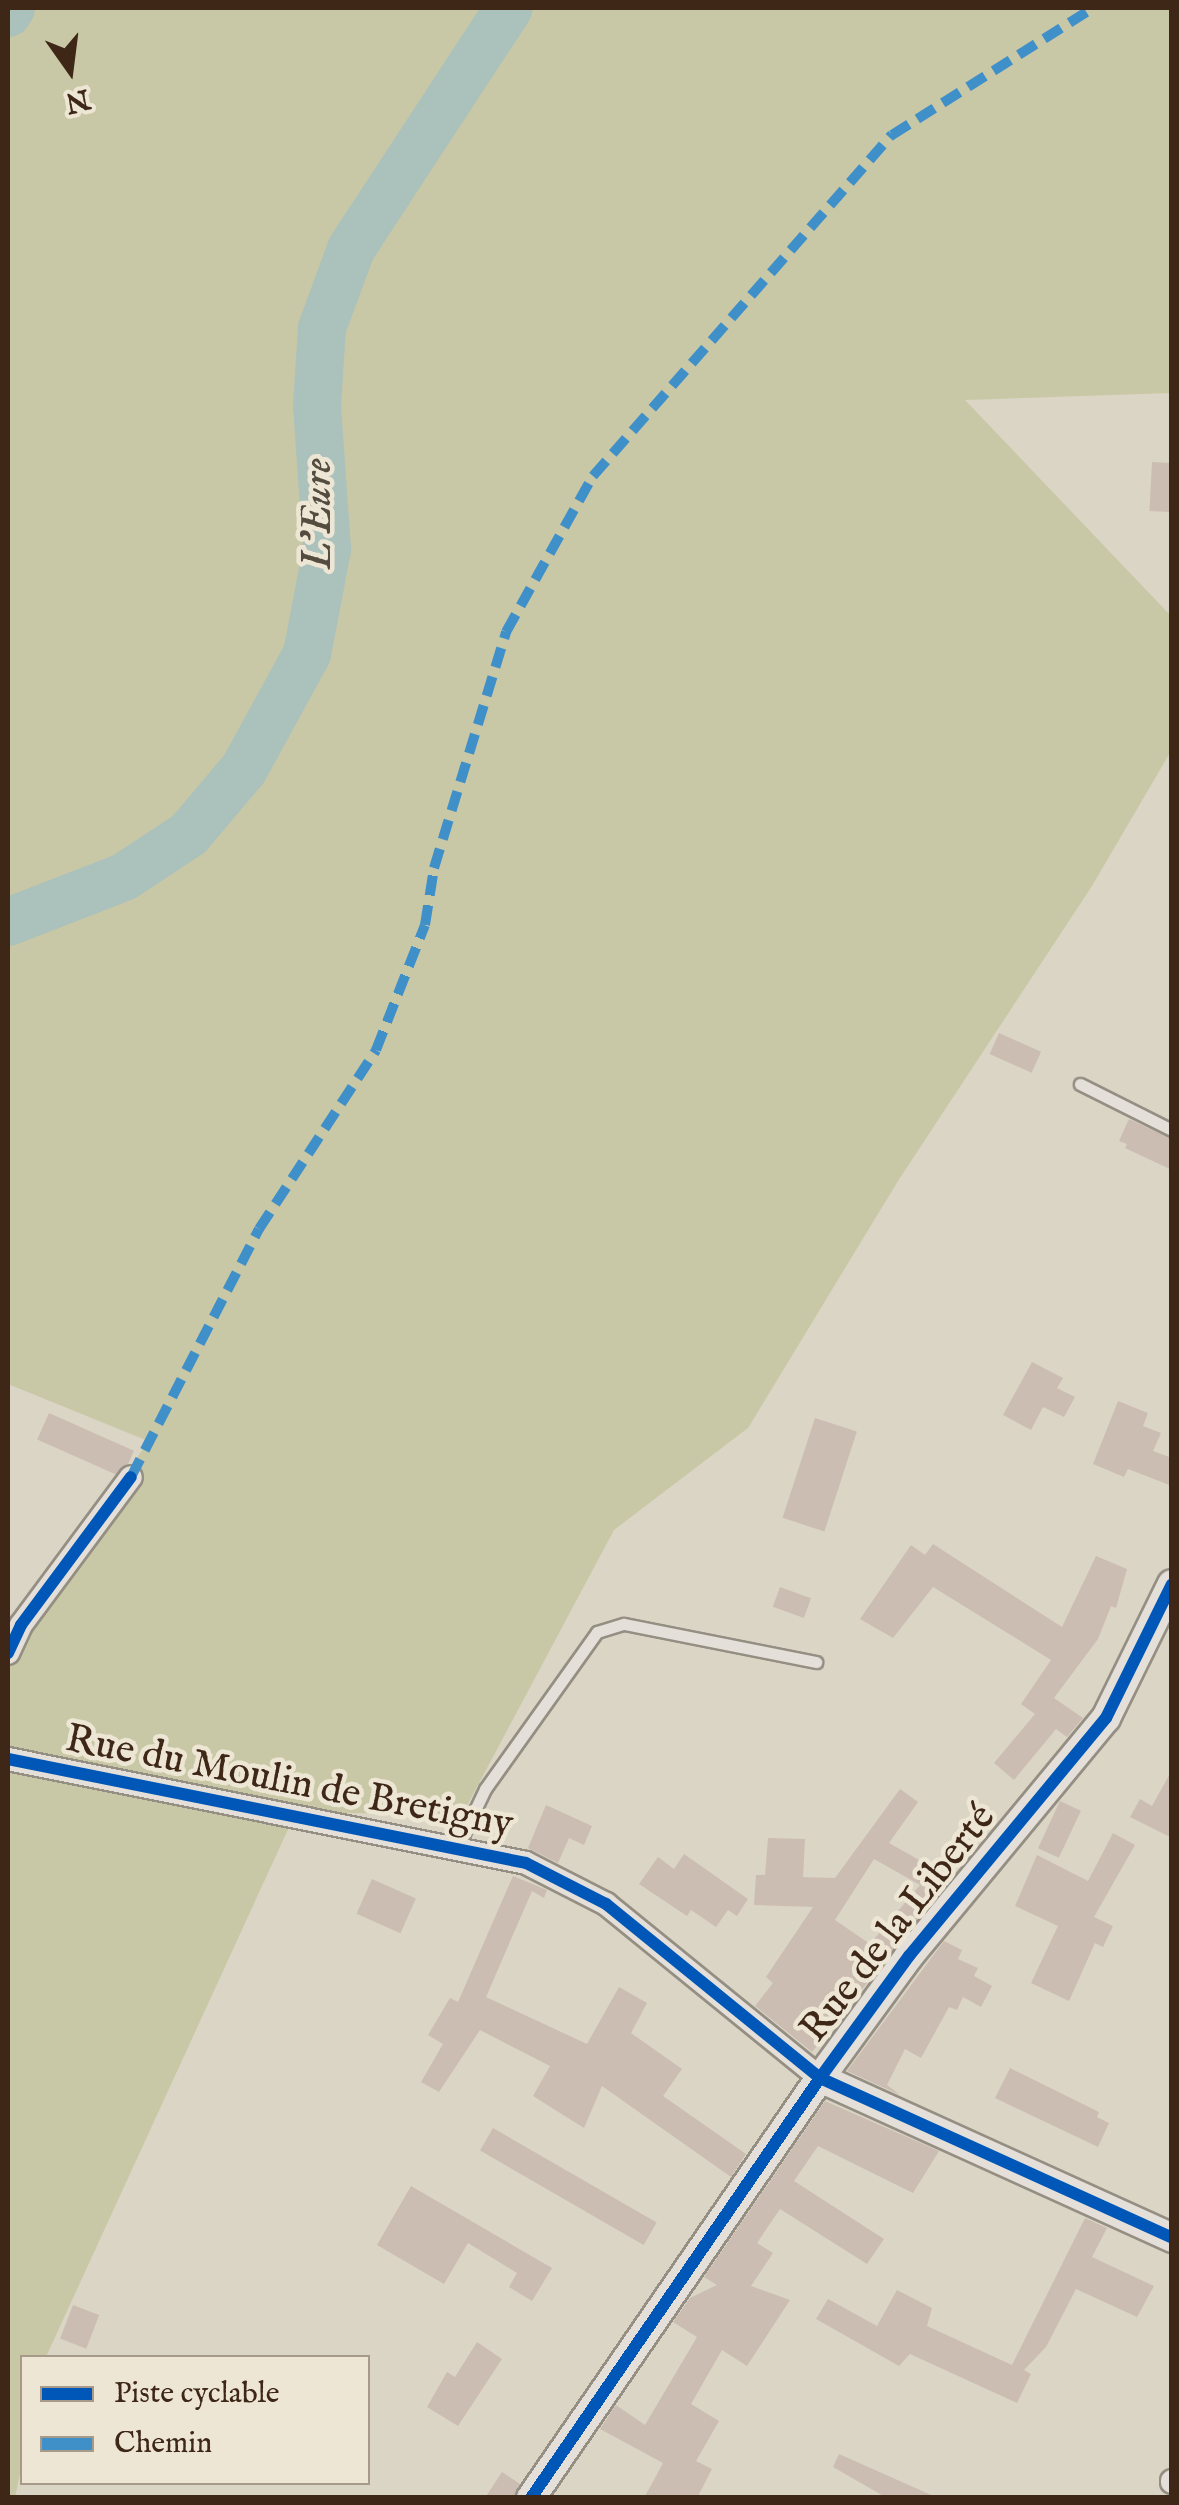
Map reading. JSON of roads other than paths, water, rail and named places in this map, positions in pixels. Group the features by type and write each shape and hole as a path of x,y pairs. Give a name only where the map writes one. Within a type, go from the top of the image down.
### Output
{"street":[{"path":"8,1653 21,1625 131,1477"},
{"name":"Rue de la Liberté","path":"531,2498 820,2078 910,1956 1106,1718 1172,1584"},
{"name":"Rue du Moulin de Bretigny","path":"8,1759 526,1863 606,1904 820,2078 1172,2238"}],"lane":[{"path":"1080,1084 1172,1130"},
{"path":"457,1848 485,1789 597,1632 624,1624 816,1662"}],"waterway":[{"path":"8,13 11,8"},
{"name":"L'Eure","path":"8,922 124,877 189,834 244,769 307,654 327,549 317,405 322,328 351,249 509,8"}]}
